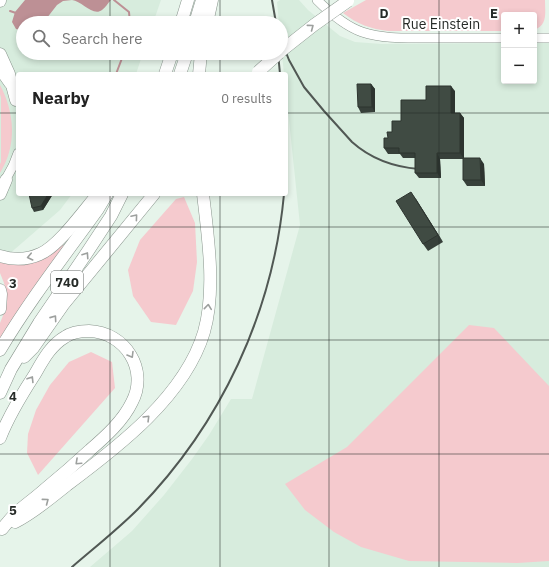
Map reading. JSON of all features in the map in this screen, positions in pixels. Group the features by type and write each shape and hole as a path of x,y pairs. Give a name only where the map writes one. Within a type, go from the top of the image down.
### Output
{"highway":[{"path":"183,16 188,0"},
{"path":"198,16 202,0"},
{"path":"209,16 212,0"},
{"path":"288,46 349,0"},
{"path":"0,54 9,74 16,100"},
{"path":"166,72 170,60"},
{"path":"181,72 185,60"},
{"path":"199,72 200,60"},
{"path":"258,72 271,60"},
{"path":"0,194 3,185"},
{"path":"0,256 17,259 28,258 41,254 66,232 96,196"},
{"name":"740","path":"0,350 10,332 106,196"},
{"name":"740","path":"0,393 11,369 39,323 111,216 121,196"},
{"path":"11,369 33,348 62,305 152,196"},
{"path":"1,529 21,520 102,459 146,419 181,379 197,350 204,332 210,292 210,259 203,196"},
{"path":"0,290 0,309"},
{"path":"0,438 15,407 48,352 56,343 66,336 76,332 87,331 106,334 116,339 126,348 134,361 137,374 137,389 132,402 124,414 104,438 15,514 1,529"}],"street":[{"name":"Rue Einstein","path":"317,0 343,22 355,29 369,34 398,38 501,38"},
{"path":"537,38 549,38"},
{"path":"0,71 11,87 16,101"},
{"path":"3,185 16,158"}],"shaded area":[{"path":"0,0 161,0 155,16 16,16 16,60 141,60 137,72 16,72 16,196 70,196 60,210 0,262"},
{"path":"25,0 72,0 63,1 57,5 48,16 16,16 16,29 12,22 15,12"},
{"path":"72,0 111,0 99,12 95,12"},
{"path":"280,0 299,0 308,10 340,36 355,42 382,44 501,43 501,84 537,84 537,43 549,43 549,567 90,567 132,531 164,495 209,435 231,399 252,399 300,225 288,111 288,72 284,72 283,60 288,60 288,16 278,16 277,2"},
{"path":"366,0 545,0 544,22 538,28 537,12 501,12 501,31 388,31 364,25 343,13"},
{"path":"0,85 9,107 12,129 9,152 0,173 1,98"},
{"path":"184,197 195,223 197,262 193,291 176,325 151,322 133,296 128,270 140,240 176,199"},
{"path":"62,244 64,246 34,287 0,339 0,323 4,313 6,293 0,273 0,261"},
{"path":"469,325 494,328 549,386 549,561 517,563 409,561 361,547 334,532 305,510 285,484 347,447"},
{"path":"91,352 112,362 115,388 38,475 27,453 28,434 36,410 50,385 69,362"}],"building":[{"path":"357,84 371,84 372,107 358,107"},
{"path":"426,86 451,86 451,113 460,113 460,153 437,153 437,173 415,173 415,153 399,153 399,148 384,148 384,138 388,138 387,132 392,132 392,121 401,121 401,100 426,100"},
{"path":"463,158 480,158 481,180 463,180"},
{"path":"411,192 438,235 423,244 396,201"},
{"path":"29,196 47,196 41,206 32,208"}],"waterway":[{"path":"114,0 129,12 129,16"},
{"path":"10,11 16,13"},
{"path":"117,72 121,60"}],"railway":[{"path":"272,0 275,16"},
{"path":"288,58 304,87 324,111 359,148 383,161 419,169"},
{"path":"279,60 280,72"},
{"path":"72,567 130,517 168,476 194,441 218,403 238,364 255,324 268,281 278,238 284,196"}]}
